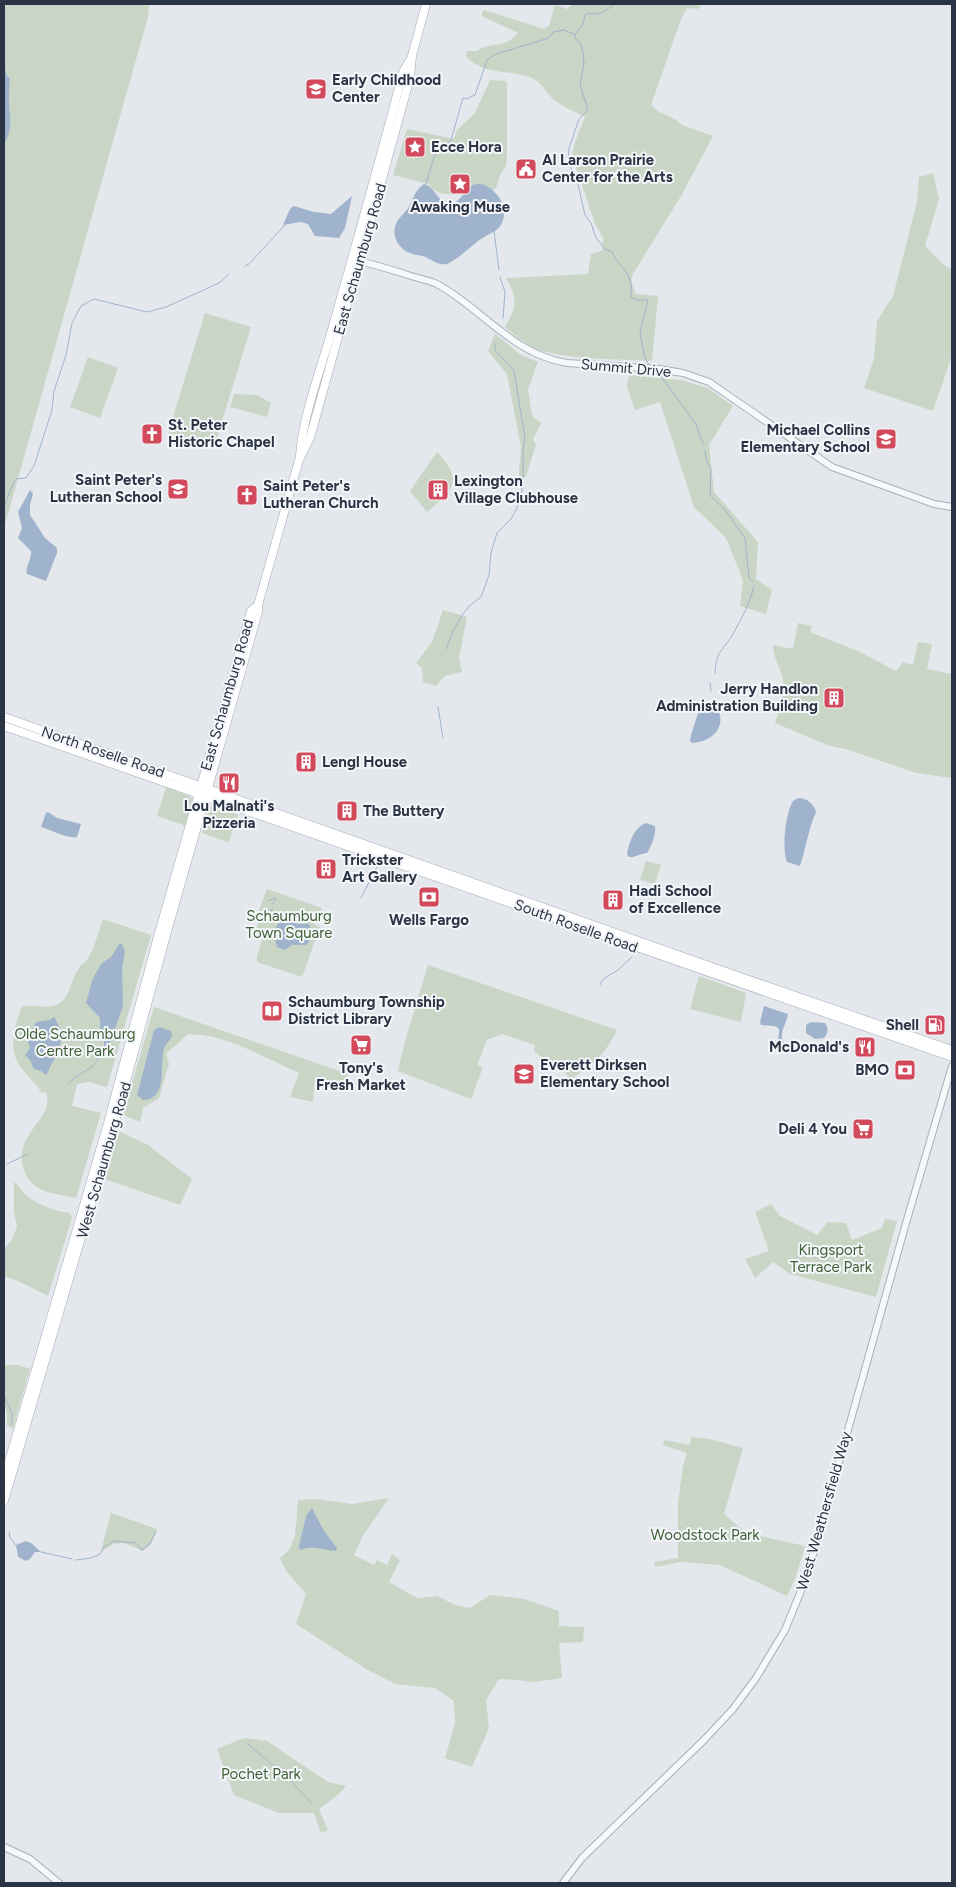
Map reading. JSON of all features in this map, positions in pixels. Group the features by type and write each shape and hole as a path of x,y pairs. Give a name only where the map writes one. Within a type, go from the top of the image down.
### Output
{"main road":[{"name":"East Schaumburg Road","path":"203,792 258,612 258,604 299,460 301,441 309,409 356,260 403,72 412,56 426,4"},
{"name":"North Roselle Road","path":"4,717 203,792"},
{"name":"North Roselle Road","path":"4,726 203,792"},
{"name":"South Roselle Road","path":"203,792 952,1050"},
{"name":"South Roselle Road","path":"203,792 952,1057"},
{"name":"West Schaumburg Road","path":"4,1478 103,1142 157,940 203,792"},
{"name":"West Schaumburg Road","path":"4,1501 116,1119 203,792"}],"street":[{"name":"Summit Drive","path":"356,260 436,283 521,346 552,361 584,365 659,369 683,373 709,382 832,467 934,504 952,507"},
{"name":"West Weathersfield Way","path":"563,1883 582,1858 727,1716 756,1678 785,1630 807,1576 906,1222 952,1066"},
{"path":"4,1848 30,1859 59,1883"}],"green space":[{"path":"4,4 149,4 148,17 4,528"},
{"path":"572,4 701,4 698,9 687,8 681,19 651,105 659,112 675,119 682,125 713,136 681,196 631,280 635,294 658,296 652,361 578,357 549,353 528,345 505,327 514,308 513,291 506,278 588,274 591,254 602,251 603,238 594,221 572,155 585,117 563,106 532,78 480,67 466,56 467,51 477,51 481,48 508,42 518,33 482,16 484,10 544,29 549,26 555,5 567,9"},
{"path":"490,80 505,81 507,83 506,166 500,175 496,188 492,190 487,186 474,185 464,193 444,194 431,188 429,184 393,175 407,129 454,139 457,130 475,113"},
{"path":"933,173 939,199 925,246 945,266 952,269 952,355 933,411 864,388 874,359 877,321 893,296 917,202 919,177"},
{"path":"205,313 251,327 214,447 168,433"},
{"path":"495,334 521,355 538,362 528,389 532,416 541,423 533,439 536,445 526,476 518,483 521,447 507,374 488,351"},
{"path":"88,357 118,368 100,418 70,407"},
{"path":"629,375 680,380 708,388 733,406 709,445 714,492 758,542 756,579 772,590 766,614 740,606 743,580 726,538 694,507 660,402 635,410 627,387"},
{"path":"234,394 257,395 271,403 267,417 230,407"},
{"path":"437,452 451,471 452,485 449,491 427,512 410,491"},
{"path":"443,610 467,617 459,658 462,672 445,676 436,686 423,682 422,668 416,663 432,642"},
{"path":"798,623 812,626 810,632 858,651 896,671 903,662 913,665 918,642 932,644 927,669 952,674 952,778 916,773 849,750 827,745 775,723 781,702 783,685 773,645 793,649"},
{"path":"166,787 192,799 186,826 157,816"},
{"path":"210,805 238,815 227,842 202,833"},
{"path":"646,861 661,865 655,884 640,880"},
{"name":"Schaumburg Town Square","path":"267,889 322,908 315,925 320,927 302,977 257,962 264,933 256,930 261,915 258,913"},
{"name":"Olde Schaumburg Centre Park","path":"103,919 151,935 107,1087 89,1082 77,1084 72,1106 101,1113 76,1198 51,1193 37,1187 26,1176 22,1155 24,1144 41,1118 48,1102 46,1092 42,1093 18,1063 15,1057 13,1042 17,1019 22,1006 53,1006 67,995 76,973 90,955"},
{"path":"428,965 617,1030 598,1059 570,1080 561,1067 539,1056 534,1051 535,1045 502,1034 487,1040 477,1065 483,1067 471,1099 398,1071"},
{"path":"699,976 746,993 741,1022 690,1009"},
{"path":"154,1007 348,1074 345,1083 315,1081 313,1102 290,1097 299,1073 231,1042 203,1035 188,1034 166,1054 169,1064 159,1098 143,1108 140,1122 123,1115"},
{"path":"118,1131 148,1145 192,1179 180,1205 105,1179"},
{"path":"14,1182 33,1200 48,1208 70,1213 72,1218 48,1296 4,1276 4,1249 11,1241 17,1227 14,1211"},
{"name":"Kingsport Terrace Park","path":"771,1204 780,1216 817,1235 828,1222 846,1223 852,1240 882,1228 885,1219 897,1221 876,1297 790,1274 773,1262 755,1278 745,1259 769,1251 755,1212"},
{"path":"4,1365 18,1365 30,1369 13,1428 7,1426 7,1412 4,1403"},
{"name":"Woodstock Park","path":"691,1437 709,1439 743,1448 724,1514 746,1533 805,1546 795,1579 787,1596 720,1565 680,1562 655,1567 655,1562 678,1558 678,1503 683,1466 687,1453 663,1445 664,1440 690,1445"},
{"path":"389,1498 362,1537 354,1555 374,1565 377,1560 387,1565 392,1554 400,1560 389,1582 417,1598 437,1596 455,1605 470,1608 490,1595 524,1599 559,1611 559,1626 584,1627 583,1642 559,1643 562,1678 532,1682 499,1679 486,1700 489,1728 472,1767 445,1758 455,1723 454,1701 435,1688 395,1684 368,1670 296,1624 306,1594 288,1572 280,1558 289,1550 295,1536 298,1500 315,1499 353,1504"},
{"path":"111,1513 157,1529 151,1544 143,1551 124,1543 114,1544 101,1551"},
{"name":"Pochet Park","path":"244,1738 267,1741 328,1782 346,1786 339,1794 319,1809 328,1830 321,1833 314,1813 279,1813 234,1795 217,1749"}],"water":[{"path":"4,48 5,69 10,79 10,122 9,133 4,144"},
{"path":"424,184 431,188 448,205 457,201 474,185 481,184 487,186 498,196 503,205 502,224 495,231 447,264 440,264 406,251 396,240 395,226 409,207 416,192"},
{"path":"352,196 345,228 339,238 315,236 308,224 301,222 283,225 290,209 294,206 314,212 331,214"},
{"path":"30,490 33,494 30,515 45,538 57,548 57,553 46,581 27,574 31,551 18,538 22,528 18,512"},
{"path":"702,701 715,704 719,711 720,725 717,731 707,739 692,743 690,741 691,735"},
{"path":"798,798 810,802 816,812 800,866 787,862 785,856 785,831 788,814 793,801"},
{"path":"48,812 57,818 81,824 77,837 64,836 41,827"},
{"path":"646,823 655,826 651,847 647,853 629,857 627,854 633,836 638,828"},
{"path":"279,914 293,919 297,924 309,924 313,934 306,945 292,945 285,950 277,947 273,932 278,924"},
{"path":"120,943 125,952 122,968 123,1006 115,1029 117,1035 104,1048 104,1039 100,1032 100,1018 86,1003 93,978 102,963 111,957"},
{"path":"764,1006 788,1014 782,1034 785,1046 777,1046 779,1031 777,1027 761,1025"},
{"path":"54,1017 65,1037 61,1040 60,1046 64,1050 63,1054 56,1057 46,1075 34,1069 30,1060 25,1055 30,1048 27,1039 28,1032 32,1030 36,1022 50,1020"},
{"path":"811,1022 825,1023 828,1031 824,1038 815,1039 806,1033 806,1025"},
{"path":"159,1027 171,1031 172,1036 164,1049 160,1088 157,1094 143,1100 137,1095 154,1030"},
{"path":"312,1508 324,1531 337,1548 336,1551 313,1548 300,1550 299,1546 306,1516"},
{"path":"26,1541 41,1552 35,1552 26,1561 18,1557 16,1545"}],"waterway":[{"path":"576,33 583,24 585,15 588,13 600,13 615,4"},
{"path":"426,184 434,157 451,140 463,98 466,99 475,95 487,60 496,54 549,38 553,32 564,30 574,34"},
{"path":"575,34 575,38 581,44 583,52 584,63 580,85 588,110 579,119 569,148 568,162 577,180 585,215 591,223 596,238 605,249 612,252 629,276 631,297 637,300 648,300 640,333 645,358 649,365"},
{"path":"245,266 285,225"},
{"path":"494,231 499,270"},
{"path":"4,506 16,479 26,478 34,466 52,410 54,391 66,355 72,323 81,306 94,299 147,312 166,307 219,283 229,274"},
{"path":"500,277 505,292 503,318"},
{"path":"446,649 453,631 463,614 469,606 481,597 489,575 491,553 497,533 511,519 521,497 525,438 514,371 495,350 495,344"},
{"path":"658,372 696,424 703,444"},
{"path":"705,451 707,462 711,469 710,495 726,511 745,538 749,578 753,581"},
{"path":"715,673 718,655 742,617 754,586"},
{"path":"710,683 711,691"},
{"path":"438,707 443,738"},
{"path":"361,898 379,863"},
{"path":"268,901 275,898 276,900 272,904"},
{"path":"269,913 273,908"},
{"path":"600,985 603,979 618,970 632,957"},
{"path":"69,1083 93,1065 104,1048"},
{"path":"7,1164 28,1154"},
{"path":"4,1396 12,1413 12,1425"},
{"path":"9,1532 10,1538 16,1545"},
{"path":"76,1560 91,1558 100,1554 104,1547 114,1541 136,1543 142,1550 149,1545 156,1532"},
{"path":"41,1552 72,1559"},
{"path":"248,1744 289,1779 312,1804"}],"place":[{"name":"Early Childhood Center","path":"316,89"},
{"name":"Ecce Hora","path":"415,147"},
{"name":"Al Larson Prairie Center for the Arts","path":"526,169"},
{"name":"Awaking Muse","path":"460,184"},
{"name":"St. Peter Historic Chapel","path":"152,434"},
{"name":"Michael Collins Elementary School","path":"886,439"},
{"name":"Saint Peter's Lutheran School","path":"178,489"},
{"name":"Lexington Village Clubhouse","path":"438,490"},
{"name":"Saint Peter's Lutheran Church","path":"247,495"},
{"name":"Jerry Handlon Administration Building","path":"834,698"},
{"name":"Lengl House","path":"306,762"},
{"name":"Lou Malnati's Pizzeria","path":"229,783"},
{"name":"The Buttery","path":"347,811"},
{"name":"Trickster Art Gallery","path":"326,869"},
{"name":"Wells Fargo","path":"429,897"},
{"name":"Hadi School of Excellence","path":"613,900"},
{"name":"Schaumburg Township District Library","path":"272,1011"},
{"name":"Shell","path":"935,1025"},
{"name":"Tony's Fresh Market","path":"361,1045"},
{"name":"McDonald's","path":"865,1047"},
{"name":"BMO","path":"905,1070"},
{"name":"Everett Dirksen Elementary School","path":"524,1074"},
{"name":"Deli 4 You","path":"863,1129"}]}
